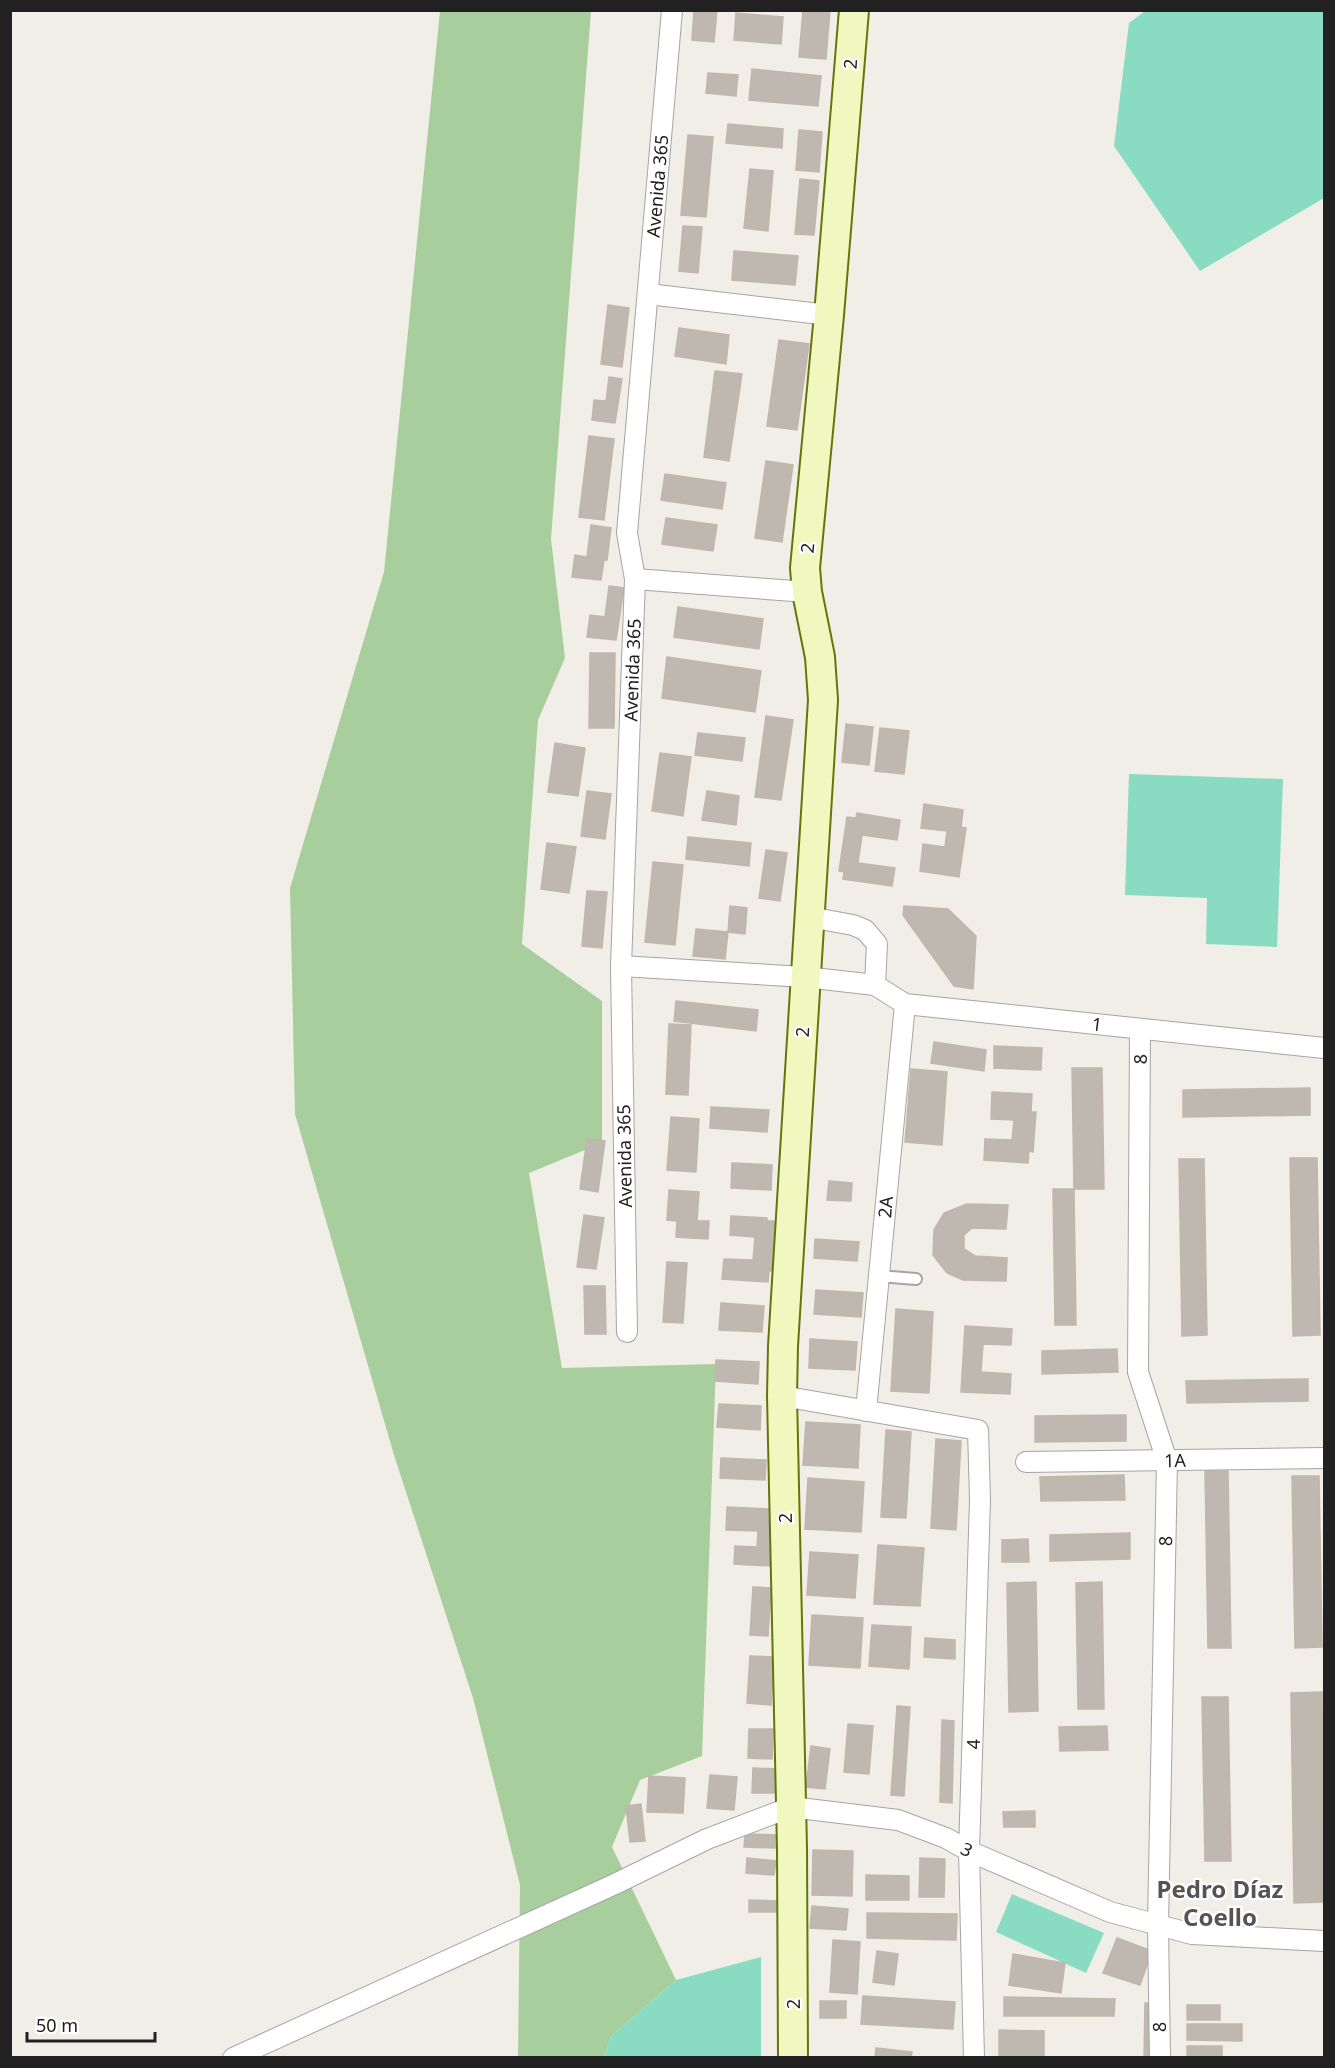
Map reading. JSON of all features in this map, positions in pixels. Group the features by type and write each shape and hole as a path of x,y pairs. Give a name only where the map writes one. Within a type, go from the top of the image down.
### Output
{"street":[{"name":"Avenida 365","path":"627,1332 621,966 635,579 627,533 672,10"},
{"name":"2","path":"794,2058 783,1346 823,700 820,657 807,592 805,568 854,10"},
{"path":"648,294 829,315"},
{"path":"635,579 807,592"},
{"path":"809,917 853,925 865,930 877,944 875,984"},
{"name":"1","path":"621,966 805,977 875,984 905,1004 1324,1048"},
{"name":"2A","path":"866,1412 905,1004"},
{"name":"8","path":"1140,1029 1138,1372 1167,1461 1158,1925 1160,2058"},
{"path":"782,1396 866,1412"},
{"name":"4","path":"866,1412 978,1430 980,1500 969,1851 974,2058"},
{"name":"1A","path":"1026,1462 1324,1458"},
{"name":"3","path":"233,2058 615,1884 707,1839 791,1808 898,1820 946,1838 969,1851 1110,1912 1192,1934 1324,1941"}],"lane":[{"path":"879,1276 916,1279"}],"green space":[{"path":"440,11 591,11 551,539 565,658 538,720 522,944 602,1001 602,1143 529,1173 562,1368 716,1364 702,1756 640,1780 612,1847 676,1980 611,2036 604,2057 518,2057 520,1885 473,1698 394,1455 295,1114 290,888 384,572"},
{"path":"1145,11 1324,11 1324,198 1200,271 1114,146 1129,23"},
{"path":"1129,774 1283,779 1277,947 1206,944 1207,898 1125,895"},
{"path":"1012,1894 1104,1933 1086,1973 996,1932"},
{"path":"761,1957 761,2057 604,2057 611,2036 676,1980"}],"building":[{"path":"694,10 717,10 714,42 692,40"},
{"path":"803,10 830,10 826,59 799,57"},
{"path":"736,13 783,17 781,44 734,40"},
{"path":"752,69 821,76 818,106 749,100"},
{"path":"708,73 738,75 736,96 706,93"},
{"path":"728,124 783,129 782,148 726,143"},
{"path":"799,130 822,132 819,172 796,170"},
{"path":"688,135 713,137 706,217 681,215"},
{"path":"750,169 773,171 768,231 744,228"},
{"path":"800,179 819,181 814,235 795,234"},
{"path":"683,226 702,227 698,273 679,271"},
{"path":"734,251 798,256 795,285 732,280"},
{"path":"608,305 629,308 622,367 601,364"},
{"path":"679,328 729,335 726,364 675,356"},
{"path":"779,340 809,344 797,430 767,426"},
{"path":"715,371 742,374 729,461 704,457"},
{"path":"609,377 622,379 615,423 592,420 594,400 606,401"},
{"path":"589,436 614,439 604,520 579,517"},
{"path":"766,461 793,465 782,542 755,538"},
{"path":"665,474 726,483 722,509 661,500"},
{"path":"666,518 717,525 713,551 662,544"},
{"path":"591,525 611,528 607,560 604,560 601,580 572,577 575,555 587,557"},
{"path":"609,586 624,588 616,640 587,637 590,615 605,617"},
{"path":"678,607 763,619 759,649 674,637"},
{"path":"590,653 615,653 614,728 589,728"},
{"path":"667,657 761,671 755,712 662,698"},
{"path":"766,716 793,720 781,800 755,797"},
{"path":"846,724 873,727 869,765 842,762"},
{"path":"880,728 909,731 904,774 875,771"},
{"path":"698,733 745,738 742,761 695,755"},
{"path":"555,743 585,748 578,796 548,792"},
{"path":"660,753 691,757 683,816 652,811"},
{"path":"587,791 611,794 605,839 581,836"},
{"path":"707,791 739,796 736,825 702,820"},
{"path":"924,804 963,810 961,827 966,828 959,877 920,871 923,844 945,847 947,831 921,828"},
{"path":"857,813 900,820 897,840 862,835 858,863 895,868 892,886 843,879 844,872 839,871 847,817 856,818"},
{"path":"688,837 751,843 749,866 686,859"},
{"path":"547,843 576,847 569,893 541,889"},
{"path":"766,850 787,853 780,901 759,898"},
{"path":"653,862 683,865 675,945 645,942"},
{"path":"587,891 607,892 602,948 582,946"},
{"path":"730,906 747,908 745,934 728,932"},
{"path":"904,906 948,909 976,936 973,989 954,986 903,915"},
{"path":"696,929 728,932 725,959 693,956"},
{"path":"676,1001 758,1010 756,1031 674,1021"},
{"path":"669,1024 691,1025 688,1095 666,1094"},
{"path":"934,1042 986,1050 984,1071 931,1063"},
{"path":"994,1046 1042,1048 1041,1070 994,1068"},
{"path":"1072,1068 1102,1068 1104,1189 1074,1189"},
{"path":"911,1069 947,1072 942,1145 905,1142"},
{"path":"1310,1088 1310,1115 1183,1117 1183,1090"},
{"path":"992,1092 1032,1094 1031,1112 1036,1112 1033,1152 1029,1151 1028,1163 984,1160 985,1139 1012,1140 1014,1120 991,1119"},
{"path":"711,1107 769,1110 767,1132 710,1128"},
{"path":"671,1117 699,1119 696,1172 667,1170"},
{"path":"587,1139 605,1141 598,1192 580,1189"},
{"path":"1290,1158 1317,1158 1320,1335 1293,1336"},
{"path":"1179,1159 1204,1159 1207,1335 1182,1336"},
{"path":"732,1163 772,1165 771,1190 731,1188"},
{"path":"829,1181 852,1183 851,1201 827,1200"},
{"path":"1053,1189 1074,1189 1076,1325 1055,1325"},
{"path":"669,1190 699,1192 697,1221 709,1221 708,1239 676,1237 677,1221 667,1220"},
{"path":"967,1204 1008,1205 1006,1229 972,1228 964,1235 964,1249 975,1256 1007,1258 1006,1281 963,1280 947,1273 933,1255 934,1230 944,1213"},
{"path":"584,1215 604,1218 596,1269 577,1267"},
{"path":"731,1216 767,1218 767,1221 775,1221 772,1271 769,1271 768,1282 722,1279 724,1259 753,1260 755,1237 730,1235"},
{"path":"815,1239 859,1242 857,1261 814,1258"},
{"path":"667,1262 687,1263 683,1323 663,1322"},
{"path":"584,1286 605,1286 606,1334 585,1334"},
{"path":"816,1290 863,1293 861,1317 814,1314"},
{"path":"721,1303 764,1306 762,1332 719,1330"},
{"path":"896,1309 933,1312 929,1393 891,1391"},
{"path":"965,1326 1012,1329 1011,1345 983,1344 981,1372 1011,1374 1010,1394 961,1392"},
{"path":"810,1339 857,1342 855,1370 809,1368"},
{"path":"1117,1349 1118,1372 1042,1374 1042,1351"},
{"path":"716,1360 759,1362 758,1384 715,1381"},
{"path":"1308,1379 1308,1401 1187,1403 1186,1381"},
{"path":"719,1404 761,1406 760,1430 717,1427"},
{"path":"1126,1415 1126,1441 1035,1442 1035,1416"},
{"path":"806,1422 860,1425 858,1468 803,1465"},
{"path":"886,1430 911,1432 906,1518 881,1517"},
{"path":"936,1439 961,1441 956,1530 931,1528"},
{"path":"721,1458 766,1460 765,1480 720,1478"},
{"path":"1205,1471 1228,1471 1231,1648 1208,1648"},
{"path":"1124,1475 1125,1500 1041,1501 1040,1477"},
{"path":"1292,1476 1319,1476 1322,1647 1295,1648"},
{"path":"808,1478 864,1482 861,1532 805,1529"},
{"path":"727,1507 768,1509 768,1520 774,1520 770,1566 734,1564 735,1546 757,1547 758,1531 726,1530"},
{"path":"1130,1533 1130,1559 1050,1561 1050,1535"},
{"path":"1028,1539 1029,1562 1002,1562 1002,1540"},
{"path":"878,1545 924,1548 920,1606 874,1604"},
{"path":"810,1552 858,1555 855,1598 807,1595"},
{"path":"1036,1582 1038,1711 1009,1712 1007,1583"},
{"path":"1102,1582 1104,1709 1078,1709 1076,1583"},
{"path":"753,1587 771,1588 768,1636 750,1635"},
{"path":"812,1615 863,1618 860,1668 809,1665"},
{"path":"872,1625 911,1627 909,1669 869,1666"},
{"path":"925,1638 955,1640 955,1659 924,1657"},
{"path":"750,1656 774,1657 771,1705 747,1703"},
{"path":"1322,1692 1324,1902 1294,1903 1291,1693"},
{"path":"1202,1697 1228,1697 1231,1861 1205,1861"},
{"path":"897,1706 910,1707 904,1796 891,1795"},
{"path":"942,1720 954,1721 952,1803 940,1802"},
{"path":"848,1724 873,1726 869,1774 844,1772"},
{"path":"1107,1726 1108,1750 1060,1751 1059,1727"},
{"path":"749,1729 773,1729 772,1759 748,1758"},
{"path":"811,1746 830,1749 825,1789 806,1787"},
{"path":"753,1768 778,1769 778,1793 752,1793"},
{"path":"710,1775 737,1777 734,1810 707,1808"},
{"path":"649,1776 685,1778 683,1813 647,1812"},
{"path":"641,1804 645,1841 630,1842 626,1806"},
{"path":"1035,1811 1035,1827 1004,1827 1003,1812"},
{"path":"745,1834 776,1835 775,1848 744,1847"},
{"path":"813,1850 853,1851 852,1896 812,1895"},
{"path":"747,1858 776,1861 774,1875 746,1873"},
{"path":"920,1858 945,1859 944,1897 919,1897"},
{"path":"866,1875 909,1876 909,1900 866,1900"},
{"path":"749,1900 777,1901 777,1912 749,1912"},
{"path":"812,1906 848,1909 846,1930 810,1928"},
{"path":"867,1913 957,1914 956,1940 867,1938"},
{"path":"1117,1938 1152,1951 1140,1985 1103,1973"},
{"path":"833,1940 860,1942 857,1994 830,1992"},
{"path":"877,1951 898,1954 894,1985 873,1982"},
{"path":"1013,1954 1065,1963 1061,1993 1009,1985"},
{"path":"863,1996 955,2002 953,2029 861,2024"},
{"path":"1004,1997 1115,1999 1114,2016 1004,2016"},
{"path":"820,2001 846,2001 846,2018 820,2018"},
{"path":"1145,2003 1157,2004 1157,2058 1144,2058"},
{"path":"1187,2005 1220,2005 1220,2020 1187,2020"},
{"path":"1187,2024 1242,2024 1242,2041 1187,2040"},
{"path":"999,2030 1044,2031 1044,2058 999,2058"},
{"path":"1187,2046 1222,2046 1222,2058 1187,2058"},
{"path":"876,2048 912,2052 911,2058 875,2058"}],"district":[{"name":"Pedro Díaz Coello","path":"1220,1902"}]}
